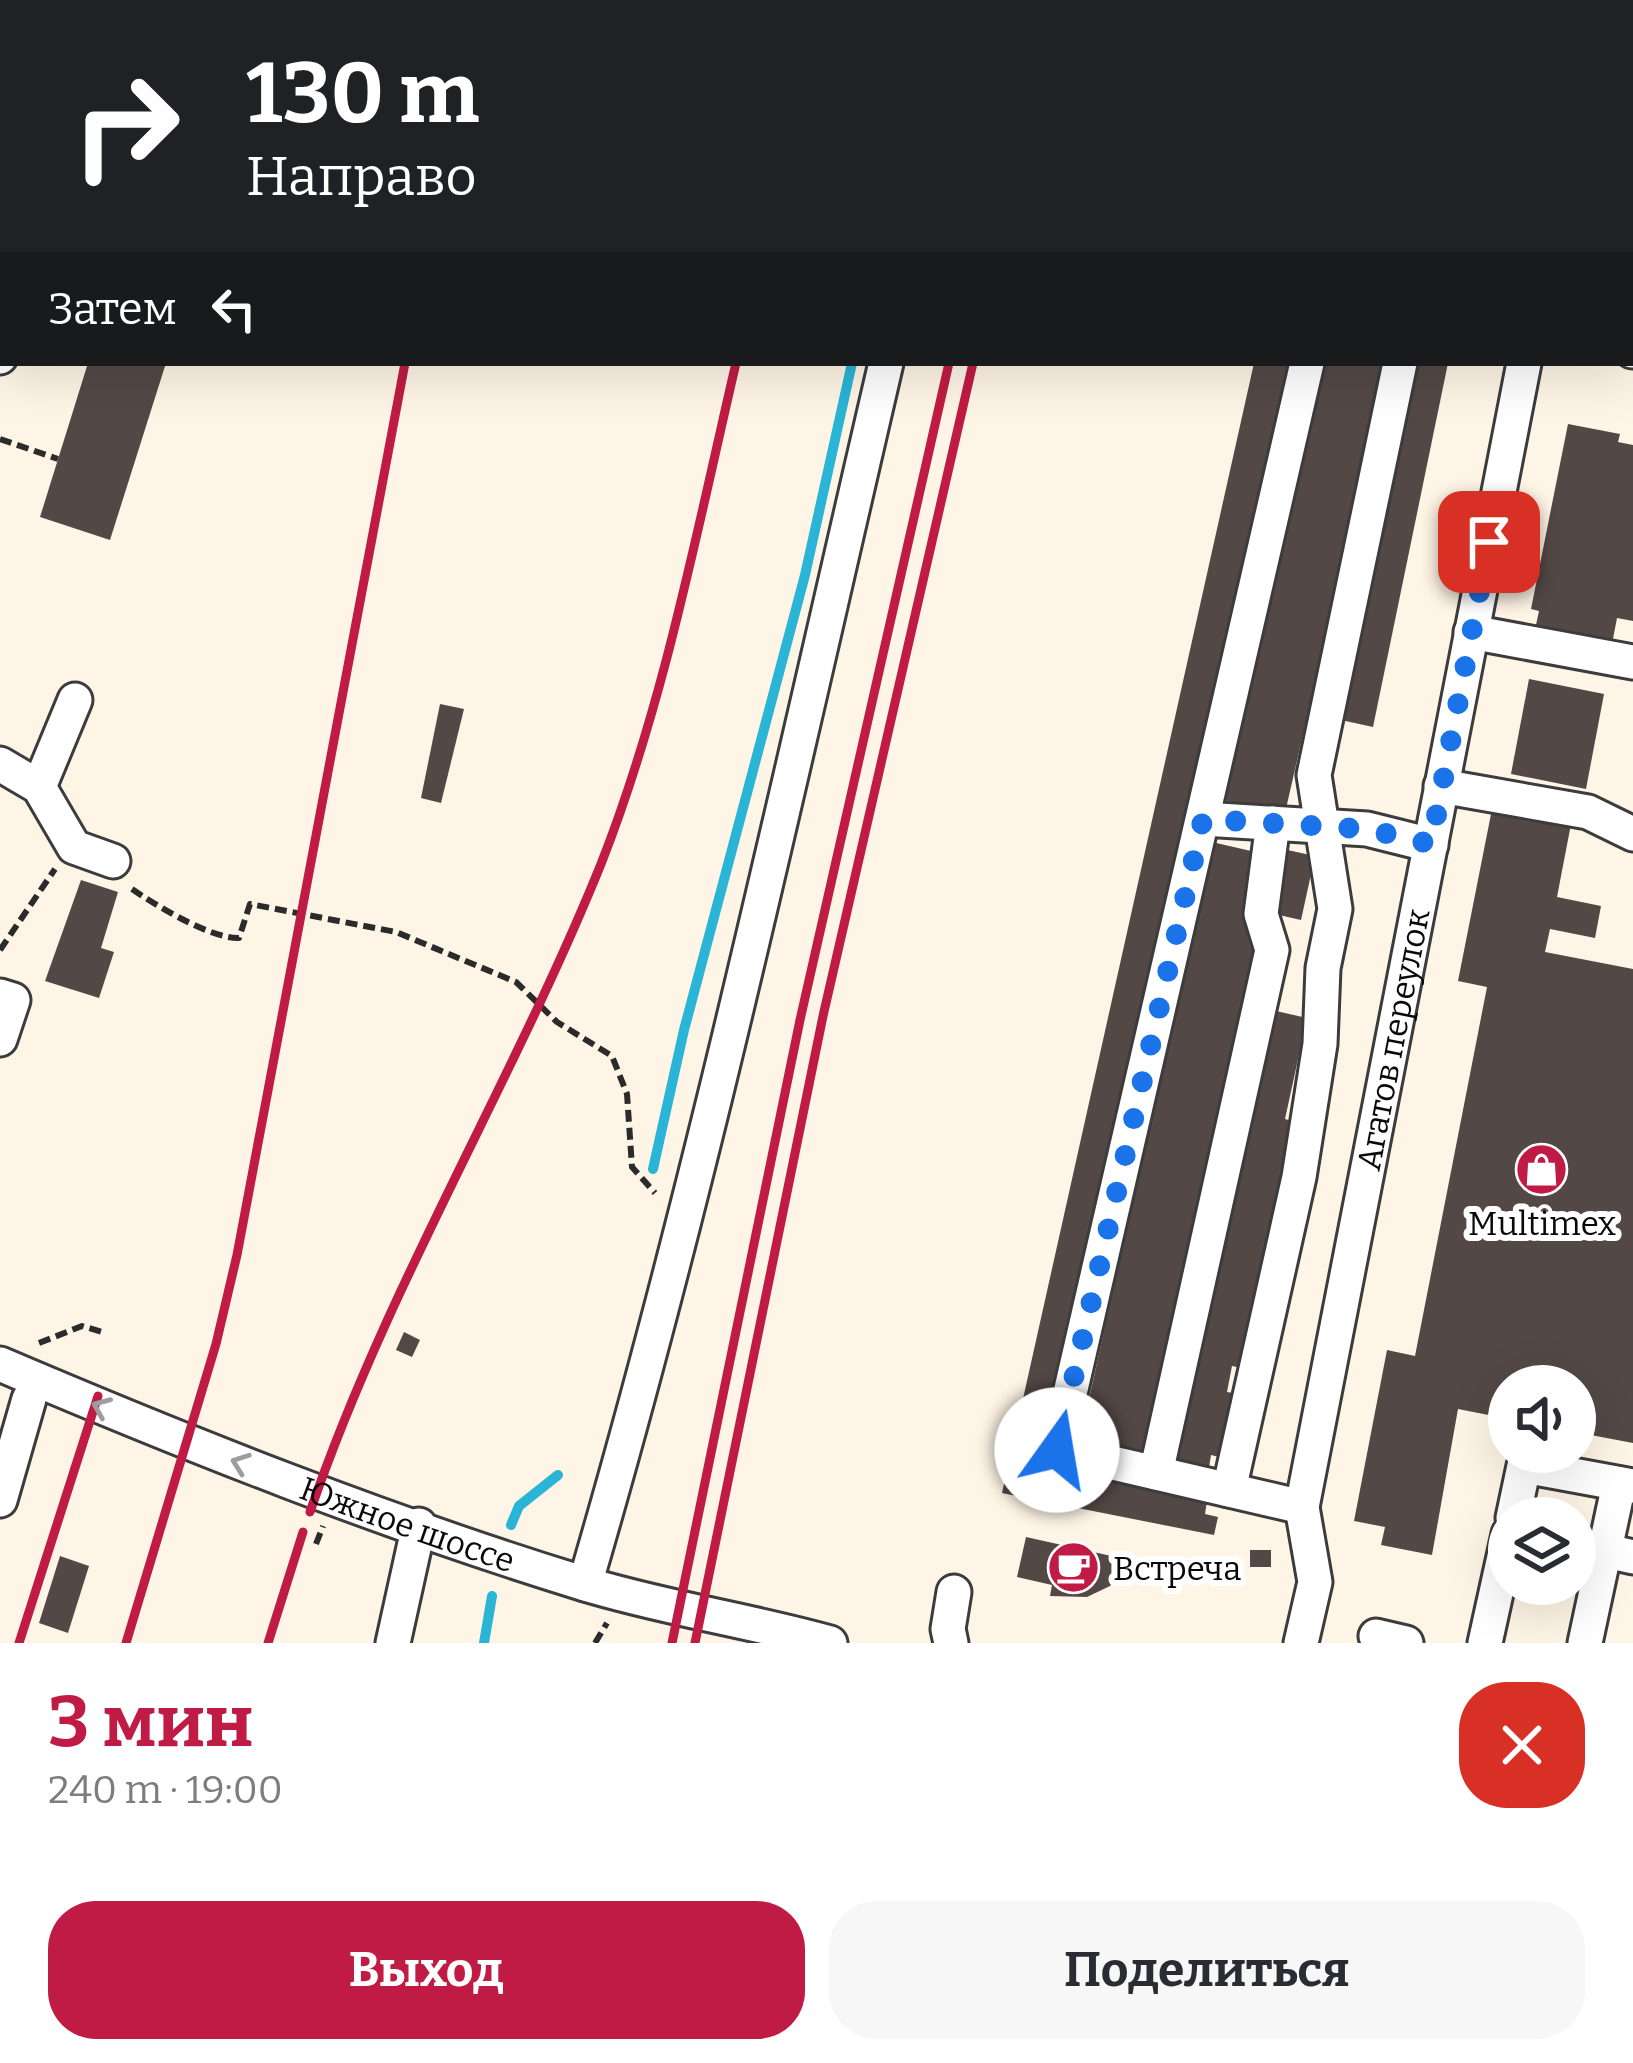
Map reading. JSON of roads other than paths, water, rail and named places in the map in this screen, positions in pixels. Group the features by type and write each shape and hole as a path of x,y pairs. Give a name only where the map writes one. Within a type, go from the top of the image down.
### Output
{"street":[{"path":"585,1584 630,1433 775,853 885,366"},
{"path":"1302,1507 1057,1450 1305,366"},
{"path":"1229,1490 1299,1177 1320,1044 1323,968 1335,909 1314,775 1399,366"},
{"name":"Агатов переулок","path":"1301,1643 1315,1582 1302,1507 1523,366"},
{"path":"1472,632 1633,662"},
{"path":"39,788 75,700"},
{"path":"0,764 39,788 74,847 113,861"},
{"path":"1442,786 1588,812 1633,834"},
{"path":"1203,819 1367,829 1431,844"},
{"path":"1156,1473 1272,950 1261,914 1273,823"},
{"path":"0,996 13,1000 0,1039"},
{"name":"Южное шоссе","path":"0,1364 167,1437 585,1584 830,1643"},
{"path":"0,1500 29,1400"},
{"path":"1517,1497 1524,1466 1626,1485 1604,1550 1585,1643"},
{"path":"394,1643 419,1525"},
{"path":"951,1643 948,1629 955,1592"},
{"path":"1485,1643 1493,1605"}],"waterway":[{"path":"653,1169 684,1030 805,575 851,366"},
{"path":"511,1525 519,1506 558,1475"},
{"path":"484,1643 492,1596"}],"railway":[{"path":"126,1643 216,1344 237,1255 404,366"},
{"path":"310,1512 375,1347 601,864 661,679 735,366"},
{"path":"672,1643 800,1020 948,366"},
{"path":"695,1643 823,1016 972,366"},
{"path":"19,1643 98,1396"},
{"path":"268,1643 303,1532"}],"place":[{"name":"Multimex","path":"1542,1169"},
{"name":"Встреча","path":"1074,1568"}]}
